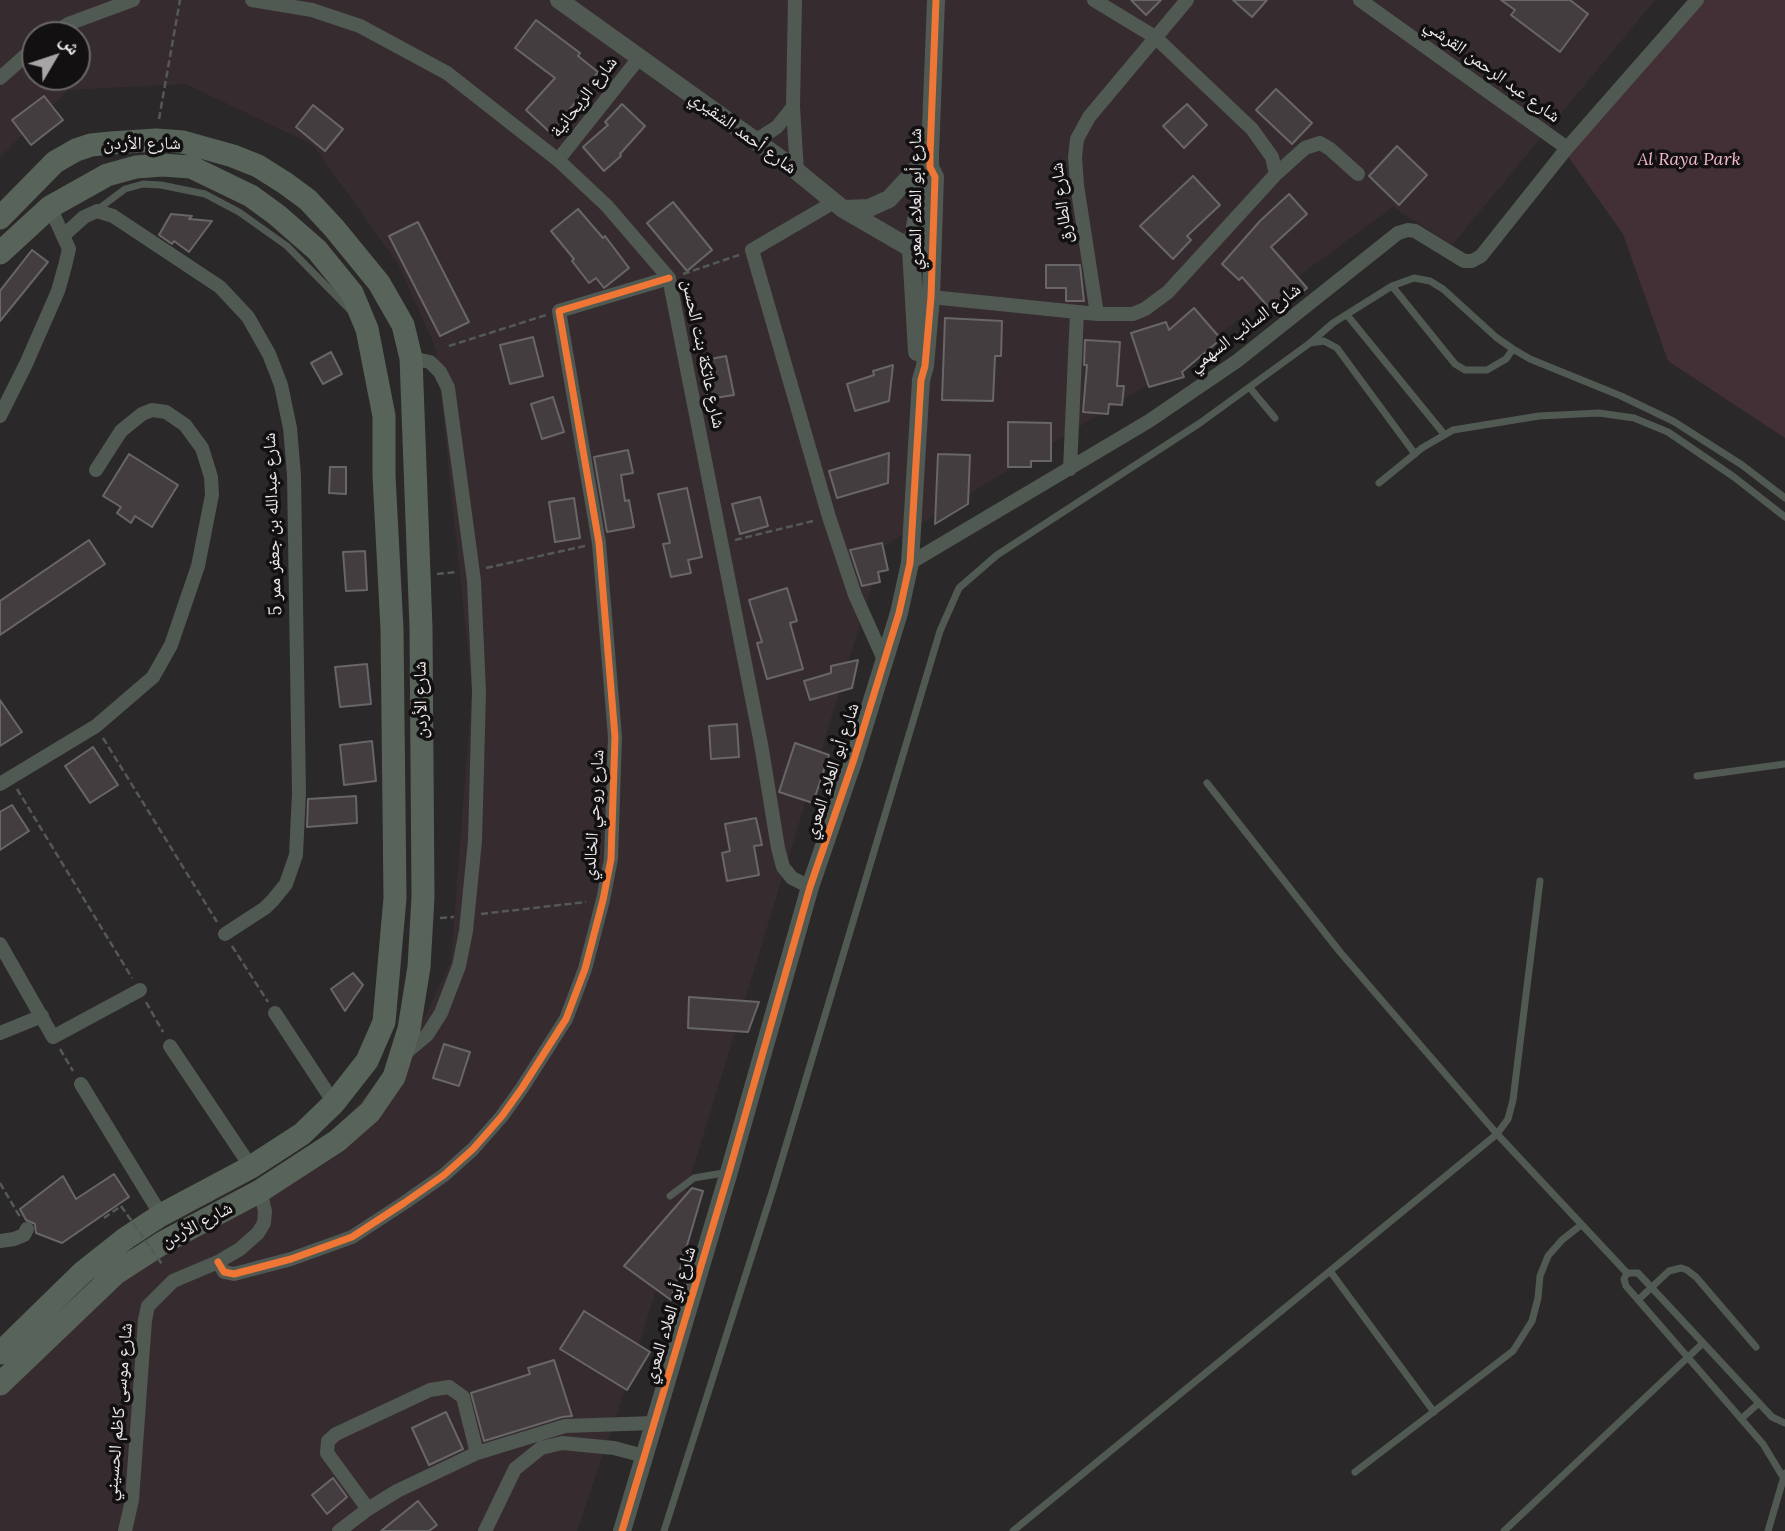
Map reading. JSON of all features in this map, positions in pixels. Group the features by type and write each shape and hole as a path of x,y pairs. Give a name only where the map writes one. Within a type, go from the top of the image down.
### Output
{"highway":[{"name":"شارع الأردن","path":"0,218 55,162 76,150 91,145 156,140 208,147 267,172 308,200 359,256 379,283 402,326 411,358 421,628 423,897 419,967 409,1029 401,1057 388,1086 370,1112 337,1141 260,1191 164,1242 116,1273 0,1384"},
{"name":"شارع الأردن","path":"0,253 50,207 107,175 126,169 162,165 191,167 251,196 277,215 317,250 352,293 367,329 384,416 391,629 395,898 384,1022 367,1061 334,1103 302,1134 251,1167 161,1215 83,1272 0,1353"},
{"path":"391,629 421,628"}],"street":[{"path":"76,21 133,0"},
{"name":"شارع عاتكة بنت الحسن","path":"252,0 312,10 360,26 447,73 558,160 607,206 669,278 761,744 778,848 783,867 792,878 810,887"},
{"name":"شارع أحمد الشقيري","path":"559,0 755,141 838,205 931,260"},
{"path":"795,0 793,107 797,172"},
{"name":"شارع أبو العلاء المعري","path":"622,1531 810,887 885,662 910,563 921,380 911,249 924,176 930,160 936,0"},
{"path":"1094,0 1155,37 1252,129 1272,157 1276,174"},
{"name":"شارع الطارق","path":"1097,314 1077,185 1077,139 1089,117 1187,0"},
{"name":"شارع عبد الرحمن القرشي","path":"1360,0 1567,148"},
{"name":"شارع السائب السهمي","path":"910,563 1149,421 1237,361 1398,233 1415,231 1464,261 1472,261 1481,256 1567,148 1697,0"},
{"name":"شارع الريحانية","path":"558,160 639,58"},
{"path":"0,78 21,59"},
{"path":"755,141 777,127 793,107"},
{"path":"931,297 1097,314 1133,314 1158,301 1190,270 1276,174 1305,148 1320,143 1358,174"},
{"path":"885,662 855,595 829,517 752,250 838,205 869,208 889,199 930,160"},
{"name":"شارع أبو العلاء المعري","path":"921,380 925,366 931,297 935,177 930,160"},
{"path":"0,416 58,290 69,249 50,207"},
{"path":"64,234 84,217 97,211"},
{"name":"شارع عبدالله بن جعفر ممر 5","path":"97,211 124,223 220,287 237,303 269,354 281,385 290,428 294,475 299,793 296,855 286,884 273,900 225,934"},
{"path":"559,311 669,278"},
{"name":"شارع روحي الخالدي","path":"218,1262 221,1269 228,1274 243,1273 352,1237 444,1175 473,1149 522,1088 566,1019 585,969 611,859 615,737 599,544 559,311"},
{"path":"1070,469 1077,312"},
{"path":"401,1057 427,1035 441,1013 458,966 475,841 479,692 472,571 448,388 440,372 430,362 411,358"},
{"path":"5,781 96,726 153,677 171,645 198,566 212,495 211,477 202,448 185,425 166,412 152,410 132,420 121,431 96,470"},
{"path":"0,944 53,1037 140,990"},
{"path":"275,1013 334,1103"},
{"path":"0,1033 42,1016"},
{"path":"170,1046 251,1167"},
{"path":"81,1084 161,1215"},
{"name":"شارع موسى كاظم الحسيني","path":"125,1531 132,1500 148,1306 173,1281 218,1262 240,1249 264,1223 265,1204 260,1191"},
{"path":"0,1241 14,1240 24,1235 27,1229"},
{"path":"368,1509 327,1453 328,1441 336,1434 430,1390 449,1387 463,1397 477,1453"},
{"path":"339,1531 368,1509 423,1478 477,1453 558,1428 654,1423"},
{"path":"558,1428 562,1443"},
{"path":"485,1531 515,1469 541,1448 562,1443 614,1448 644,1456"}],"lane":[{"path":"97,211 125,189 143,184 161,184 205,194 239,212 287,246 367,329"},
{"path":"664,1531 773,1189 940,631 952,600 971,576 997,555 1200,423 1310,343 1325,329 1392,286 1414,278 1437,284 1513,349 1530,359 1621,396 1673,421 1742,465 1785,498"},
{"path":"1392,286 1455,365 1465,370 1487,370 1506,359 1513,349"},
{"path":"1347,315 1444,434"},
{"path":"1310,343 1324,341 1336,348 1415,454"},
{"path":"1250,388 1275,418"},
{"path":"1379,483 1444,434 1480,425 1558,414 1599,413 1634,418 1668,432 1734,477 1785,517"},
{"path":"1697,776 1785,764"},
{"path":"1208,783 1340,952 1497,1134 1627,1273 1638,1273 1772,1417 1785,1423"},
{"path":"1013,1531 1497,1134 1508,1118 1513,1100 1541,881"},
{"path":"670,1196 694,1178 729,1171"},
{"path":"1355,1472 1504,1359 1521,1342 1532,1321 1540,1276 1548,1256 1581,1225"},
{"path":"1638,1300 1669,1271 1681,1268 1687,1270 1756,1347"},
{"path":"1330,1272 1434,1412"},
{"path":"1627,1273 1624,1283 1741,1419 1784,1475 1768,1531"},
{"path":"1504,1531 1703,1343"},
{"path":"1741,1419 1759,1403"}],"path":[{"path":"156,140 180,0"},
{"path":"669,278 752,250"},
{"path":"449,346 559,311"},
{"path":"721,543 829,517"},
{"path":"419,576 472,571 599,544"},
{"path":"96,726 275,1013"},
{"path":"5,781 140,990 170,1046"},
{"path":"421,921 603,900"},
{"path":"53,1037 81,1084"},
{"path":"0,1184 27,1229"},
{"path":"104,1218 121,1206 162,1264"}],"shaded area":[{"path":"0,0 1655,0 1452,245 1393,207 1162,376 884,546 627,1384 577,1531 0,1531 0,1373 113,1259 310,1159 413,1042 451,961 472,689 436,349 398,264 313,145 186,84 91,89 91,21 21,21 21,91 67,91 0,157"}],"green space":[{"name":"Al Raya Park","path":"1696,0 1785,0 1785,438 1668,361 1623,234 1567,155"}],"building":[{"path":"1131,0 1161,0 1146,15"},
{"path":"1233,0 1267,0 1252,17"},
{"path":"1501,0 1570,0 1588,14 1560,52 1511,15 1515,10"},
{"path":"536,20 580,53 578,56 598,72 570,109 576,114 555,137 526,110 555,78 515,48"},
{"path":"1276,89 1312,123 1292,144 1256,110"},
{"path":"44,96 63,120 31,145 12,120"},
{"path":"622,104 645,126 621,156 604,171 583,147 608,125 605,122"},
{"path":"1187,104 1207,125 1184,148 1163,126"},
{"path":"313,105 343,129 325,151 296,127"},
{"path":"1397,146 1427,175 1399,205 1369,176"},
{"path":"1193,176 1220,205 1187,236 1191,240 1173,259 1140,226"},
{"path":"1289,194 1307,214 1271,247 1307,288 1291,301 1286,295 1270,309 1242,277 1239,280 1222,264 1260,221"},
{"path":"673,202 712,250 687,271 647,223"},
{"path":"578,209 603,238 605,236 629,268 604,288 596,278 589,283 551,231"},
{"path":"171,214 212,221 189,252 174,241 172,244 159,235"},
{"path":"418,222 469,322 440,336 389,236"},
{"path":"32,250 48,262 0,321 0,291"},
{"path":"1046,265 1080,265 1084,301 1066,301 1066,288 1046,288"},
{"path":"1194,308 1221,339 1182,372 1184,377 1149,387 1131,333 1166,322 1169,330"},
{"path":"945,318 1002,321 1001,356 995,356 993,401 942,400"},
{"path":"533,337 543,376 510,384 500,345"},
{"path":"1085,340 1120,342 1117,386 1124,386 1122,405 1109,404 1108,414 1083,412 1087,365 1084,365"},
{"path":"331,352 342,374 323,384 311,363"},
{"path":"726,356 734,395 708,399 701,361"},
{"path":"893,365 889,401 855,411 847,384"},
{"path":"553,397 564,432 542,439 531,404"},
{"path":"1008,422 1051,423 1051,461 1031,461 1031,467 1008,467"},
{"path":"628,450 633,473 621,475 625,501 629,500 634,527 607,532 594,457"},
{"path":"889,453 888,483 837,498 829,471"},
{"path":"129,454 178,485 152,527 135,516 131,523 117,513 121,507 103,496"},
{"path":"938,454 970,455 968,504 935,524"},
{"path":"330,467 346,467 346,494 329,493"},
{"path":"687,488 702,557 688,560 691,573 671,577 663,544 670,543 658,494"},
{"path":"760,497 768,526 740,534 732,504"},
{"path":"574,498 580,538 555,542 549,502"},
{"path":"89,540 105,564 0,635 0,601"},
{"path":"882,543 888,570 878,572 880,582 862,586 850,550"},
{"path":"365,551 367,590 346,591 343,552"},
{"path":"787,588 797,621 790,623 803,669 767,679 757,643 762,642 749,600"},
{"path":"858,660 852,688 810,700 804,681 831,673 831,666"},
{"path":"367,664 371,704 340,707 335,667"},
{"path":"0,700 22,732 0,746"},
{"path":"737,724 739,757 711,759 709,726"},
{"path":"372,741 376,781 344,785 340,745"},
{"path":"795,743 829,755 813,803 779,792"},
{"path":"93,747 118,785 90,803 65,766"},
{"path":"356,796 357,823 307,827 308,799"},
{"path":"12,805 29,831 0,850 0,812"},
{"path":"756,818 762,845 754,846 759,875 727,881 722,853 730,851 725,824"},
{"path":"353,973 363,985 345,1011 331,989"},
{"path":"689,997 759,1002 748,1032 688,1028"},
{"path":"444,1044 470,1052 459,1086 433,1078"},
{"path":"114,1174 129,1197 62,1243 36,1233 35,1224 26,1220 20,1209 63,1176 76,1199"},
{"path":"692,1188 703,1191 671,1300 624,1266"},
{"path":"584,1311 650,1352 627,1390 560,1349"},
{"path":"554,1360 572,1416 484,1441 471,1393 530,1374 528,1368"},
{"path":"446,1412 463,1449 429,1465 412,1428"},
{"path":"333,1478 347,1497 327,1514 312,1495"},
{"path":"418,1501 437,1525 429,1531 381,1531"}],"cycle path":[{"path":"622,1531 729,1172 810,887 854,759 899,613 910,563 921,380 925,366 931,297 935,177 930,167 930,154 936,0"},
{"path":"218,1262 224,1272 234,1274 291,1259 352,1237 404,1203 444,1175 473,1149 502,1116 566,1019 585,969 611,859 615,737 599,543 559,311 669,278"}]}
